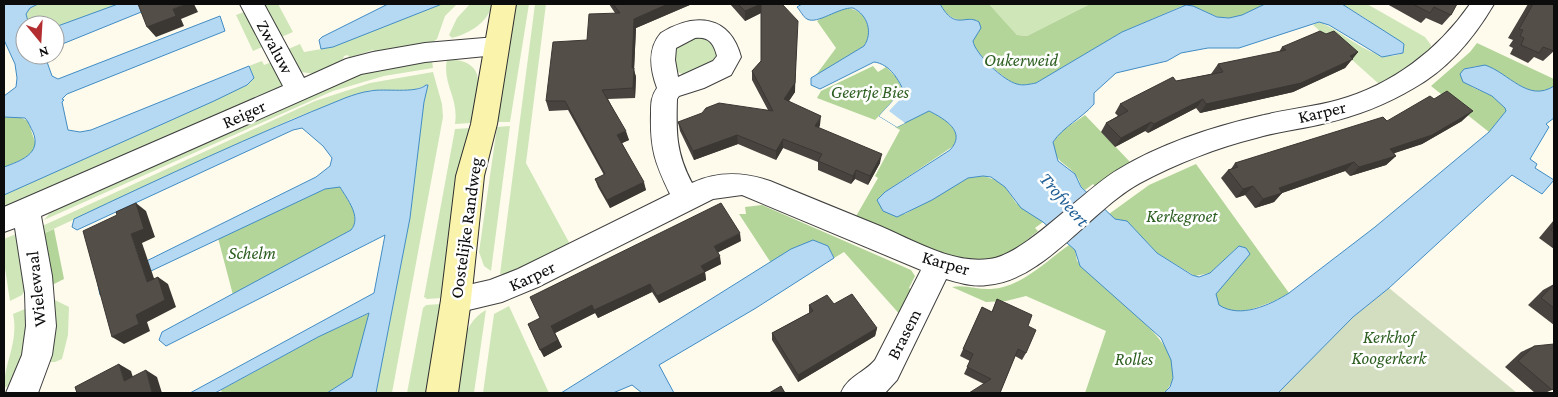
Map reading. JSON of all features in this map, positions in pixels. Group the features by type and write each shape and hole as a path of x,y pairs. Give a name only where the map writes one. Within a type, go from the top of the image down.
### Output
{"street":[{"name":"Zwaluw","path":"252,4 298,90"},
{"name":"Oostelijke Randweg","path":"442,393 456,300 470,176 484,124 504,4"},
{"name":"Karper","path":"456,300 492,294 709,188 742,184 760,189 939,264 966,272 984,273 1004,268 1047,241 1127,178 1207,143 1255,127 1347,108 1394,88 1430,66 1471,22 1482,4"},
{"name":"Reiger","path":"15,216 355,66 441,49 496,46"},
{"path":"670,89 664,97 663,141 670,167 687,200"},
{"name":"Wielewaal","path":"15,216 40,296 42,323 40,344 22,393"},
{"name":"Brasem","path":"857,393 878,380 886,370 939,264"}],"green space":[{"path":"38,4 118,4 65,23 65,15 26,15 30,8"},
{"path":"278,4 293,32 279,38 262,5"},
{"path":"442,4 457,4 445,16 437,39 433,42 379,53 373,50 349,58 348,55 344,56 341,65 315,74 301,72 286,50 300,44 304,52 333,47"},
{"path":"470,4 492,4 487,17 482,22 472,30 452,38 449,35 457,18"},
{"path":"515,4 529,4 510,122 497,122"},
{"path":"535,4 546,4 526,163 571,246 512,273 500,274"},
{"name":"Oukerweid","path":"940,4 989,4 1017,35 1027,36 1090,4 1265,4 1242,15 1230,18 1218,17 1193,6 1182,6 1122,32 1036,83 1022,85 1006,78 978,52 973,41 979,32 973,19 958,20 946,13"},
{"path":"989,4 1090,4 1027,36 1017,35"},
{"path":"1342,4 1367,4 1425,37 1431,45 1430,51 1395,77 1379,84 1313,25 1319,22 1329,26 1360,46 1381,55 1392,56 1403,53 1368,20"},
{"path":"846,8 859,12 867,22 869,34 867,40 864,46 816,75 836,48 817,21 828,14"},
{"path":"249,10 267,45 253,51 236,15"},
{"path":"697,34 711,36 719,60 684,75 676,71 674,50 678,44"},
{"path":"1477,43 1554,79 1554,86 1537,91 1529,90 1485,66 1464,69 1472,87 1497,99 1506,111 1489,132 1431,86 1470,52"},
{"path":"447,59 471,65 476,72 478,89 471,123 455,124 455,106 447,76"},
{"path":"432,60 433,68 384,76 333,91 44,220 54,208 345,77"},
{"path":"262,61 264,65 274,61 284,79 279,89 4,214 4,195 254,78 249,66"},
{"name":"Geertje Bies","path":"873,66 878,72 886,67 896,77 905,94 901,93 875,120 817,98 821,91"},
{"path":"433,72 442,104 443,117 392,393 376,393 410,218 424,102 428,85 412,90 371,90 351,96 292,119 36,237 40,227 315,101 370,83"},
{"path":"928,111 942,118 952,127 957,136 955,145 885,192 877,200 905,214 968,178 983,176 996,180 1005,187 1016,203 1043,222 1035,228 1038,231 1003,258 982,262 965,261 946,256 906,241 855,218 878,178 875,176 900,130 895,127"},
{"name":"Kerkegroet","path":"1085,115 1132,164 1096,187 1093,184 1085,190 1073,172 1056,155 1053,142 1062,131"},
{"path":"17,116 28,121 36,145 27,156 4,167 4,117"},
{"path":"510,126 491,271 484,266 479,252 497,127"},
{"path":"471,128 442,298 427,299 424,297 455,129"},
{"name":"Kerkegroet","path":"1196,164 1289,293 1272,302 1247,310 1225,310 1218,304 1216,294 1239,246 1210,273 1195,276 1157,253 1127,221 1115,220 1109,214 1149,185"},
{"name":"Schelm","path":"340,187 352,208 355,219 351,230 233,295 218,238 325,189"},
{"path":"762,205 911,270 915,276 909,288 916,292 903,318 844,252 834,258 828,248 821,243 813,242 796,247 771,263 739,214 746,214 745,207"},
{"path":"54,229 64,279 46,288 36,237"},
{"path":"16,234 29,285 22,295 10,301 4,262 4,239"},
{"name":"Rolles","path":"1069,245 1075,250 1077,261 1147,325 1165,346 1174,370 1172,382 1164,393 1085,393 1106,331 1026,296 1006,301 986,302 952,287 962,286 991,289 1013,284 1033,272"},
{"name":"Kerkhof Koogerkerk","path":"1389,288 1517,393 1277,393 1353,317"},
{"path":"53,299 69,307 68,335 62,359 55,362 42,362"},
{"path":"441,304 426,393 407,393 423,308 426,305"},
{"path":"32,306 34,320 16,382 4,388 6,369 13,343 13,314"},
{"path":"509,306 549,393 483,393 494,314"},
{"path":"486,310 474,393 456,393 465,335 470,325"},
{"path":"370,313 352,377 327,393 222,393 221,390 318,337"}],"water":[{"path":"4,4 38,4 30,8 26,15 15,15 15,64 4,40"},
{"path":"118,4 161,4 65,43 65,23"},
{"path":"388,4 442,4 333,47 321,49 319,40 322,37"},
{"name":"Trofveert","path":"802,4 940,4 956,20 969,19 979,22 981,28 973,41 979,53 984,60 1005,78 1022,85 1036,83 1122,32 1186,5 1193,6 1217,17 1229,18 1242,15 1265,4 1342,4 1400,41 1404,44 1403,53 1382,57 1329,25 1319,22 1239,48 1208,48 1181,53 1167,61 1116,73 1094,93 1094,104 1053,142 1058,161 1075,174 1081,187 1115,219 1127,221 1157,253 1192,275 1199,277 1210,273 1239,246 1246,248 1250,254 1216,294 1219,305 1227,309 1245,311 1255,309 1289,293 1375,227 1489,132 1506,111 1505,108 1492,96 1463,82 1460,74 1464,69 1485,65 1519,85 1536,91 1554,86 1554,118 1546,124 1549,127 1530,159 1537,164 1535,168 1554,180 1542,194 1512,175 1389,288 1353,317 1278,393 1164,393 1170,387 1173,378 1171,360 1161,338 1080,266 1075,250 1043,222 1021,208 1005,187 991,177 968,178 932,200 897,217 883,211 877,200 885,192 950,150 955,143 955,132 947,122 929,111 897,127 879,116 901,92 905,94 900,83 889,69 880,63 874,62 820,89 811,85 811,78 864,46 867,41 868,30 862,15 853,8 847,8 816,20 811,20 807,19 797,7"},
{"path":"220,16 225,31 67,94 62,99 64,100 62,102 68,130 80,132 91,130 249,66 254,78 247,85 214,101 4,195 4,167 28,156 35,146 33,132 25,118 4,117 4,96 16,87 15,65 48,65 52,76 58,79"},
{"path":"428,85 424,102 410,218 376,393 327,393 352,377 369,313 318,337 215,393 190,393 374,293 385,235 166,346 159,340 162,332 351,230 354,225 354,214 340,187 325,189 100,295 98,285 316,177 330,166 332,158 323,146 302,128 293,130 77,230 72,227 74,219 242,141 345,98 367,91 408,90 421,88"},
{"path":"813,240 828,246 834,258 756,308 659,365 674,393 642,393 632,385 613,393 561,393 791,249"}],"pier":[{"path":"901,92 905,94 889,111 905,123 897,127 879,116"}],"building":[{"path":"138,4 186,4 173,9 176,16 147,27"},
{"path":"613,4 668,4 634,19 633,88 602,90 626,131 617,135 644,182 607,200 595,179 605,174 565,101 546,101 553,42 587,40 589,14 620,13"},
{"path":"738,4 761,4 745,11"},
{"path":"761,4 782,4 798,21 795,83 784,99 821,116 815,126 882,154 870,176 856,170 853,176 818,161 822,154 783,139 776,151 737,135 693,151 678,122 702,113 706,108 719,103 773,111 752,71 761,61"},
{"path":"1413,4 1457,4 1451,15 1434,7 1430,13"},
{"path":"1533,4 1554,4 1554,51 1543,47 1539,53 1521,45 1524,38 1520,36 1523,30 1519,29"},
{"path":"1320,31 1326,34 1334,31 1358,52 1350,56 1353,59 1301,83 1206,104 1203,99 1154,124 1151,122 1121,138 1106,123 1128,111 1120,104 1173,77 1176,81 1223,72 1218,64 1286,50 1282,47"},
{"path":"1447,91 1473,111 1432,135 1390,149 1396,156 1359,167 1354,162 1279,188 1282,193 1263,199 1253,186 1243,189 1228,170 1238,167 1235,163 1383,117 1387,121 1430,96 1434,99"},
{"path":"136,203 144,229 131,234 147,282 158,277 165,300 136,315 139,324 112,337 83,231 117,215 116,212"},
{"path":"721,203 740,233 714,246 720,256 701,266 705,272 657,296 650,284 594,310 592,305 551,326 558,340 540,350 528,324 540,318 530,297"},
{"path":"1554,284 1554,308 1541,298"},
{"path":"852,294 877,328 798,375 772,333 813,311 809,305 827,295 834,304"},
{"path":"997,299 1032,315 1028,326 1036,330 1026,353 1018,349 1000,393 969,393 991,379 967,367 973,354 963,349 982,307 992,312"},
{"path":"1554,344 1554,388 1552,390 1518,361 1534,346"},
{"path":"119,364 124,381 146,370 152,393 77,393 75,387"},
{"path":"781,386 785,393 769,393"}]}
